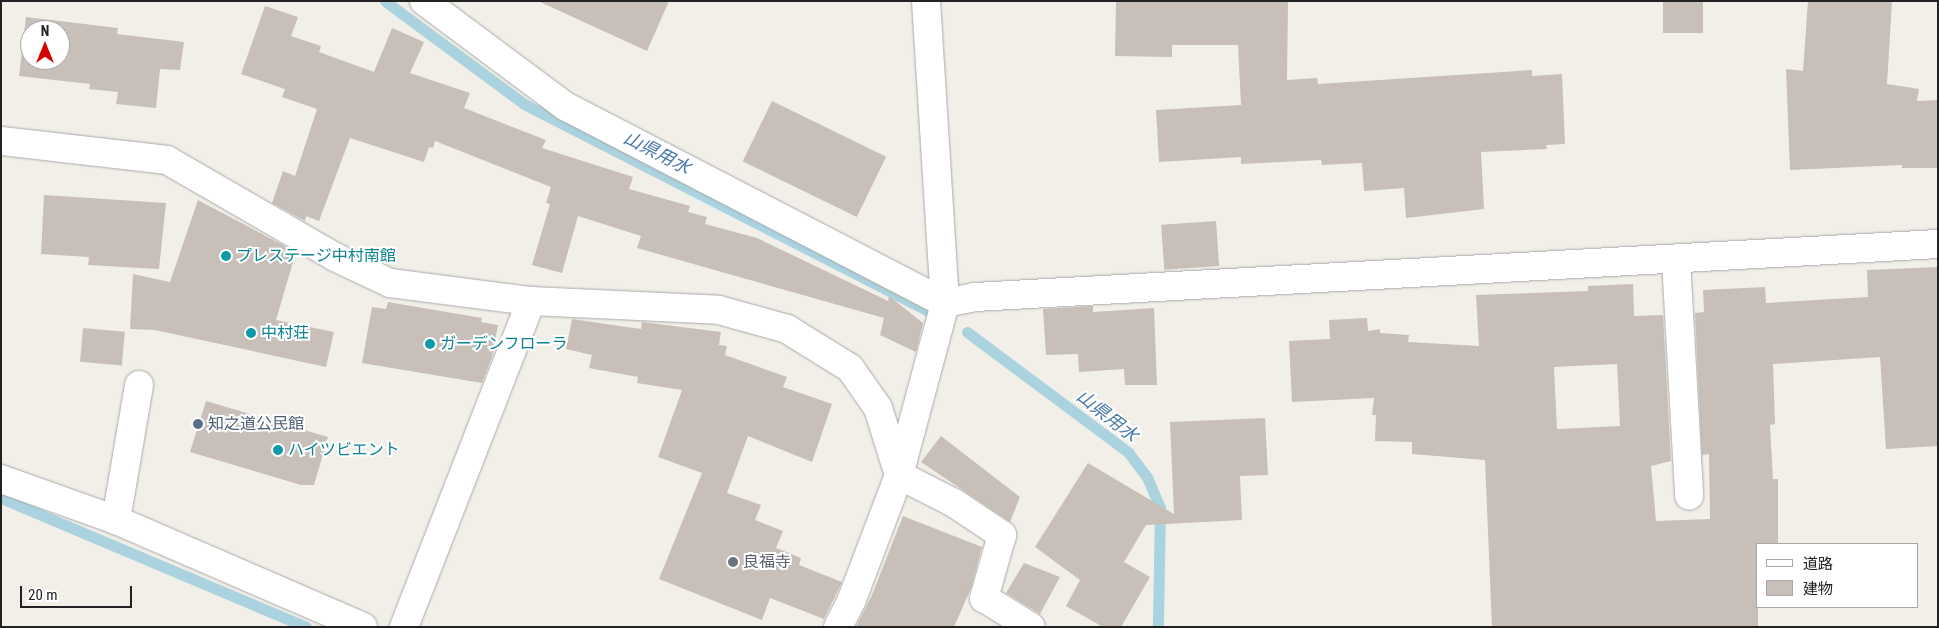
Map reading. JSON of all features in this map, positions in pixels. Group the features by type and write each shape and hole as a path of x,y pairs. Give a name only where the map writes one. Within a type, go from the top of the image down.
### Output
{"street":[{"path":"424,1 565,106 945,303 975,297 1676,260 1938,244"},
{"path":"838,627 852,599 899,475 945,303 926,1"},
{"path":"1,141 167,160 335,257 390,283 531,301 719,310 786,329 850,368 878,408 899,475 954,503 1002,535 984,598 1031,627"},
{"path":"1676,260 1690,496"},
{"path":"404,627 531,301"},
{"path":"116,520 139,385"},
{"path":"1,479 116,520 363,627"}],"building":[{"path":"538,1 669,1 647,51"},
{"path":"1116,1 1288,1 1287,80 1317,78 1318,84 1532,70 1532,76 1562,74 1565,144 1546,145 1547,149 1481,152 1484,209 1406,218 1404,188 1364,191 1362,163 1322,165 1321,160 1241,164 1241,157 1159,162 1156,110 1241,105 1238,45 1172,45 1172,57 1115,56"},
{"path":"1663,1 1703,1 1703,33 1663,33"},
{"path":"1808,1 1892,1 1887,84 1919,89 1917,101 1938,100 1938,168 1902,168 1902,165 1790,170 1786,69 1803,71"},
{"path":"265,6 298,17 291,36 321,46 319,52 374,72 392,28 424,42 410,73 470,93 464,108 546,140 542,148 633,177 629,189 690,206 688,212 707,217 705,224 757,238 888,301 889,296 923,323 916,352 880,335 884,318 637,248 641,236 578,216 562,273 532,265 550,204 546,203 551,187 435,141 433,148 429,147 424,162 350,138 319,221 306,216 305,221 272,203 283,171 295,176 317,109 282,97 285,89 241,74"},
{"path":"26,17 51,20 26,20"},
{"path":"70,22 118,28 117,34 184,42 180,70 160,69 156,108 116,104 118,92 89,89 90,84 19,76 20,68 20,70 70,70"},
{"path":"772,101 886,157 857,217 743,161"},
{"path":"44,195 166,203 159,269 88,265 89,257 41,254"},
{"path":"198,200 296,252 276,320 334,332 326,367 155,330 130,329 133,274 170,282"},
{"path":"1216,221 1219,266 1164,270 1161,225"},
{"path":"1938,267 1938,446 1886,449 1880,357 1773,364 1775,424 1770,425 1773,479 1778,479 1778,543 1756,543 1756,608 1758,608 1758,627 1492,627 1485,460 1412,454 1412,442 1375,441 1376,415 1372,415 1374,398 1292,402 1289,341 1330,339 1329,320 1367,318 1368,331 1380,329 1380,333 1409,335 1408,342 1479,346 1476,295 1588,291 1588,286 1633,284 1634,316 1663,315 1671,461 1651,466 1656,521 1710,519 1709,454 1702,455 1695,313 1704,312 1703,290 1765,287 1766,303 1868,297 1867,270","holes":["1617,364 1620,426 1557,429 1554,367"]},
{"name":"ガーデンフローラ","path":"388,302 482,318 481,322 498,325 492,357 482,383 362,363 372,307 386,309"},
{"path":"1093,306 1093,312 1154,308 1157,385 1125,385 1124,369 1079,372 1078,354 1046,355 1043,309"},
{"path":"572,319 641,329 642,322 721,332 719,345 727,346 725,355 787,377 783,387 832,404 812,462 748,436 727,493 761,505 755,520 783,531 776,548 801,558 799,565 842,582 824,619 770,598 762,620 659,579 702,473 658,457 682,390 637,383 638,377 589,368 592,355 566,349"},
{"path":"83,328 125,332 122,366 80,362"},
{"name":"ハイツビエント","path":"206,401 328,437 314,485 301,485 190,452"},
{"path":"1265,418 1268,475 1240,476 1242,520 1146,525 1124,562 1150,577 1121,627 1103,627 1066,606 1080,580 1035,547 1088,463 1174,514 1170,422"},
{"path":"941,436 1020,497 1010,522 921,462"},
{"path":"903,516 982,547 971,588 954,627 856,627 872,595"},
{"path":"1024,563 1060,577 1040,614 1006,593"}],"waterway":[{"name":"山県用水","path":"385,1 524,104 929,311"},
{"name":"山県用水","path":"967,332 1128,452 1147,477 1160,507 1158,627"},
{"path":"1,498 306,627"}],"place":[{"name":"プレステージ中村南館","path":"226,256"},
{"name":"中村荘","path":"251,333"},
{"name":"ガーデンフローラ","path":"430,344"},
{"name":"知之道公民館","path":"198,424"},
{"name":"ハイツビエント","path":"278,450"},
{"name":"良福寺","path":"733,562"}]}
